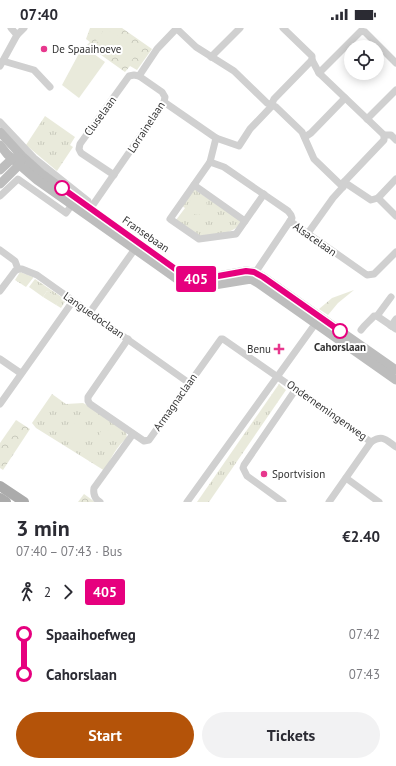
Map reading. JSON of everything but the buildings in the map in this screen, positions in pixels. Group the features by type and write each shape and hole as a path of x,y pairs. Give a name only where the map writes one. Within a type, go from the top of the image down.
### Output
{"main road":[{"path":"0,486 24,502"},
{"path":"0,498 6,502"}],"street":[{"path":"11,28 17,35"},
{"path":"24,28 17,35 1,63 34,70 50,87"},
{"path":"139,76 157,49 177,28 196,47 211,58 234,70 267,103 276,107 302,132 314,159 343,184 371,200 378,198 396,179"},
{"path":"211,58 240,28"},
{"path":"283,28 312,56 312,60 319,72 344,98 384,135 391,135 396,140"},
{"path":"319,72 361,31 365,32 396,62"},
{"path":"164,102 216,138 239,146 250,129 270,108 274,99 312,60"},
{"name":"Cluselaan","path":"114,175 81,153 79,149 80,144 129,76 139,76"},
{"name":"Lorrainelaan","path":"88,212 164,102 165,96 162,92 139,76"},
{"path":"367,119 396,90"},
{"path":"305,137 311,133 344,98"},
{"path":"0,122 34,158 88,201 88,212"},
{"name":"Fransebaan","path":"0,132 18,159 37,180 72,206 88,212"},
{"path":"308,233 343,184 384,140 384,135"},
{"path":"216,138 210,162 168,218 199,239 236,234 264,194"},
{"name":"Fransebaan","path":"0,145 18,159 42,174 88,212 136,247 188,278 196,280 246,271 252,276"},
{"path":"0,170 18,159"},
{"path":"0,184 18,159"},
{"path":"210,162 224,167 288,211 292,218 290,221"},
{"path":"0,196 18,179 66,213 72,206"},
{"path":"194,185 245,221"},
{"path":"378,198 396,216"},
{"name":"Alsacelaan","path":"252,276 290,221 367,275 374,274 396,252"},
{"path":"90,312 136,247"},
{"path":"0,250 15,261 18,269 0,291"},
{"name":"Languedoclaan","path":"18,269 37,275 189,382"},
{"path":"252,276 263,277 396,380"},
{"path":"361,330 374,316 378,316 391,297"},
{"path":"0,404 74,301"},
{"path":"378,316 394,328 396,319"},
{"path":"318,321 396,370"},
{"path":"187,502 318,321"},
{"name":"Armagnaclaan","path":"128,339 88,397 88,401 90,404 144,441 149,440 221,339 278,376"},
{"path":"0,359 19,372 22,372"},
{"name":"Ondernemingenweg","path":"278,376 371,442 378,438 384,438 396,447"},
{"path":"283,502 247,476 243,468 244,464 296,389"},
{"path":"100,502 94,496 94,488 132,434"},
{"path":"329,502 371,442"},
{"path":"346,478 379,502"}],"green space":[{"path":"90,28 122,28 152,49 137,70 130,66 125,72 87,45 90,42 86,39"},
{"path":"105,28 139,50 130,63 96,41"},
{"path":"83,46 105,62 79,98 62,85"},
{"path":"45,116 75,137 70,145 73,147 57,171 26,145"},
{"path":"194,189 242,222 229,232 201,237 176,220 185,208 182,206"},
{"path":"198,197 202,198 206,202 206,210 202,214 198,215 194,214 190,210 189,206 190,202 194,198"},
{"path":"20,272 33,277 26,287 15,280"},
{"path":"35,279 66,300 61,308 56,305 59,299 47,291 43,297 29,287"},
{"path":"354,290 338,303 328,315 319,309 332,298"},
{"path":"47,291 60,299 56,305 43,297"},
{"path":"279,384 286,390 209,502 197,502"},
{"path":"52,394 66,404 83,403 87,405 126,432 127,438 114,453 105,471 36,428 32,423"},
{"path":"16,420 30,429 3,470 0,468 0,443"},
{"path":"70,421 89,434 82,444 63,432"},
{"path":"103,430 107,430 109,431 109,439 103,440 100,437 100,433"},
{"path":"84,494 95,502 78,502"}],"bus line":[{"name":"405","path":"62,188 138,244 188,278 196,280 246,271 254,272 340,331"}],"place":[{"name":"De Spaaihoeve","path":"44,49"},
{"name":"Cahorslaan","path":"340,331"},
{"name":"Benu","path":"279,349"},
{"name":"Sportvision","path":"264,474"}]}
